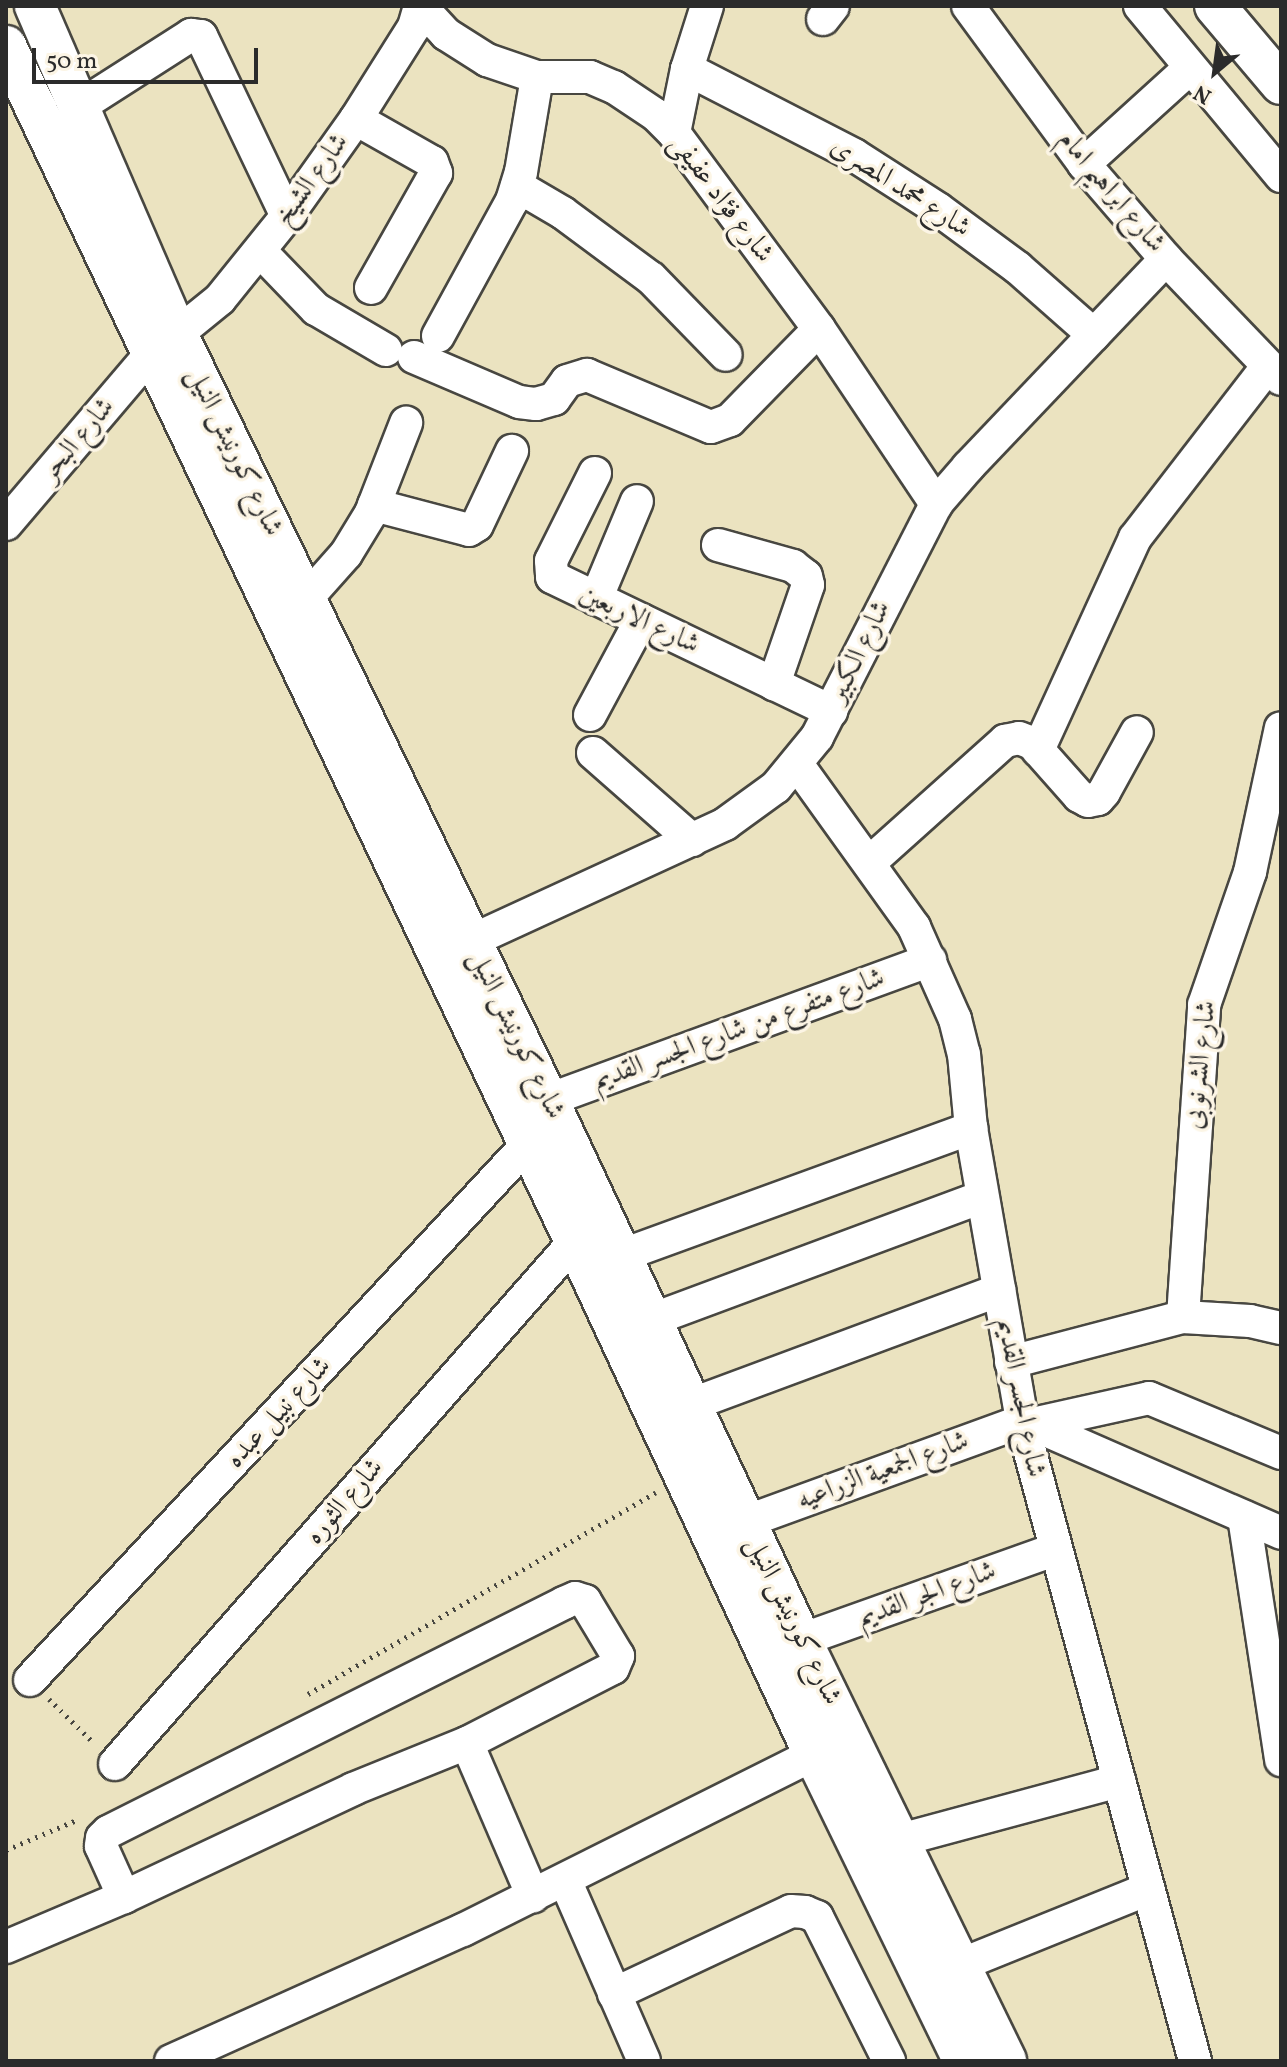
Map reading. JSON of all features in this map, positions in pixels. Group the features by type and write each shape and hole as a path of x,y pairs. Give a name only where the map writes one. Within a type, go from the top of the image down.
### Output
{"main road":[{"name":"شارع كورنيش النيل","path":"35,6 80,106 164,345 388,809 471,941 801,1640 1006,2061"},
{"path":"1227,12 1281,84"},
{"name":"شارع كورنيش النيل","path":"6,46 164,345 306,599 388,809 527,1145 575,1241 814,1754 964,2061"}],"street":[{"path":"674,133 687,69 707,6"},
{"name":"شارع ابراهيم امام","path":"968,6 1084,164 1166,259 1274,372 1135,538 1038,750"},
{"path":"1140,6 1281,176"},
{"name":"شارع فؤاد عفيفى","path":"420,7 466,48 510,70 537,77 590,77 614,87 656,115 674,133 819,329 936,504"},
{"name":"شارع الشيخ","path":"164,345 220,299 287,216 356,119 414,27 420,7"},
{"path":"80,106 191,35 201,36 287,216"},
{"path":"1084,164 1190,68"},
{"name":"شارع محمد المصرى","path":"687,69 854,155 938,209 1018,268 1094,335"},
{"path":"412,348 505,216 517,186 537,77"},
{"path":"356,119 432,162 436,173 371,288"},
{"path":"517,186 563,213 651,278 726,355"},
{"path":"260,251 316,309 412,348 519,402 536,404 554,399 567,381 587,375 711,427 730,420 819,329"},
{"name":"شارع الكبير","path":"471,941 692,840 751,807 797,764 831,711 936,504 1166,259"},
{"name":"شارع البحر","path":"6,524 164,345"},
{"path":"306,599 346,554 374,505 406,423"},
{"path":"374,505 469,530 477,525 512,451"},
{"name":"شارع الاربعين","path":"595,473 549,570 559,582 831,711"},
{"path":"596,599 637,501"},
{"path":"718,545 793,566 806,576 808,585 774,684"},
{"path":"590,715 641,620"},
{"name":"شارع الشرنوبى","path":"1183,1317 1204,1005 1250,872 1281,728"},
{"path":"869,863 1005,741 1019,738 1038,750 1079,796 1088,801 1098,799 1104,792 1137,732"},
{"path":"593,753 692,840"},
{"name":"شارع الجسر القديم","path":"797,764 914,927 955,1019 964,1054 971,1128 1011,1362 1054,1550 1195,2061"},
{"name":"شارع متفرع من شارع الجسر القديم","path":"548,1100 930,960"},
{"path":"620,1256 971,1128"},
{"name":"شارع نبيل عبده","path":"30,1680 527,1145"},
{"path":"651,1320 982,1197"},
{"name":"شارع الثوره","path":"115,1764 575,1241"},
{"path":"690,1405 999,1290"},
{"path":"1011,1362 1183,1317 1250,1321 1281,1328"},
{"name":"شارع الجمعية الزراعيه","path":"745,1522 1026,1424 1149,1398 1281,1453"},
{"path":"1026,1424 1281,1533"},
{"path":"1244,1517 1276,1698 1281,1760"},
{"name":"شارع الجر القديم","path":"801,1640 1054,1550"},
{"path":"6,1947 124,1897 353,1789 467,1743 613,1668 618,1656 585,1601 575,1598 564,1603 108,1832 102,1838 101,1846 124,1897"},
{"path":"467,1743 533,1896"},
{"path":"171,2061 533,1896 814,1754"},
{"path":"900,1840 1119,1781"},
{"path":"565,1880 644,2061"},
{"path":"960,1965 1148,1889"},
{"path":"614,1994 791,1911 805,1912 817,1917 889,2061"}],"path":[{"path":"301,1698 684,1475"},
{"path":"30,1680 115,1764"},
{"path":"6,1850 89,1814"}]}
